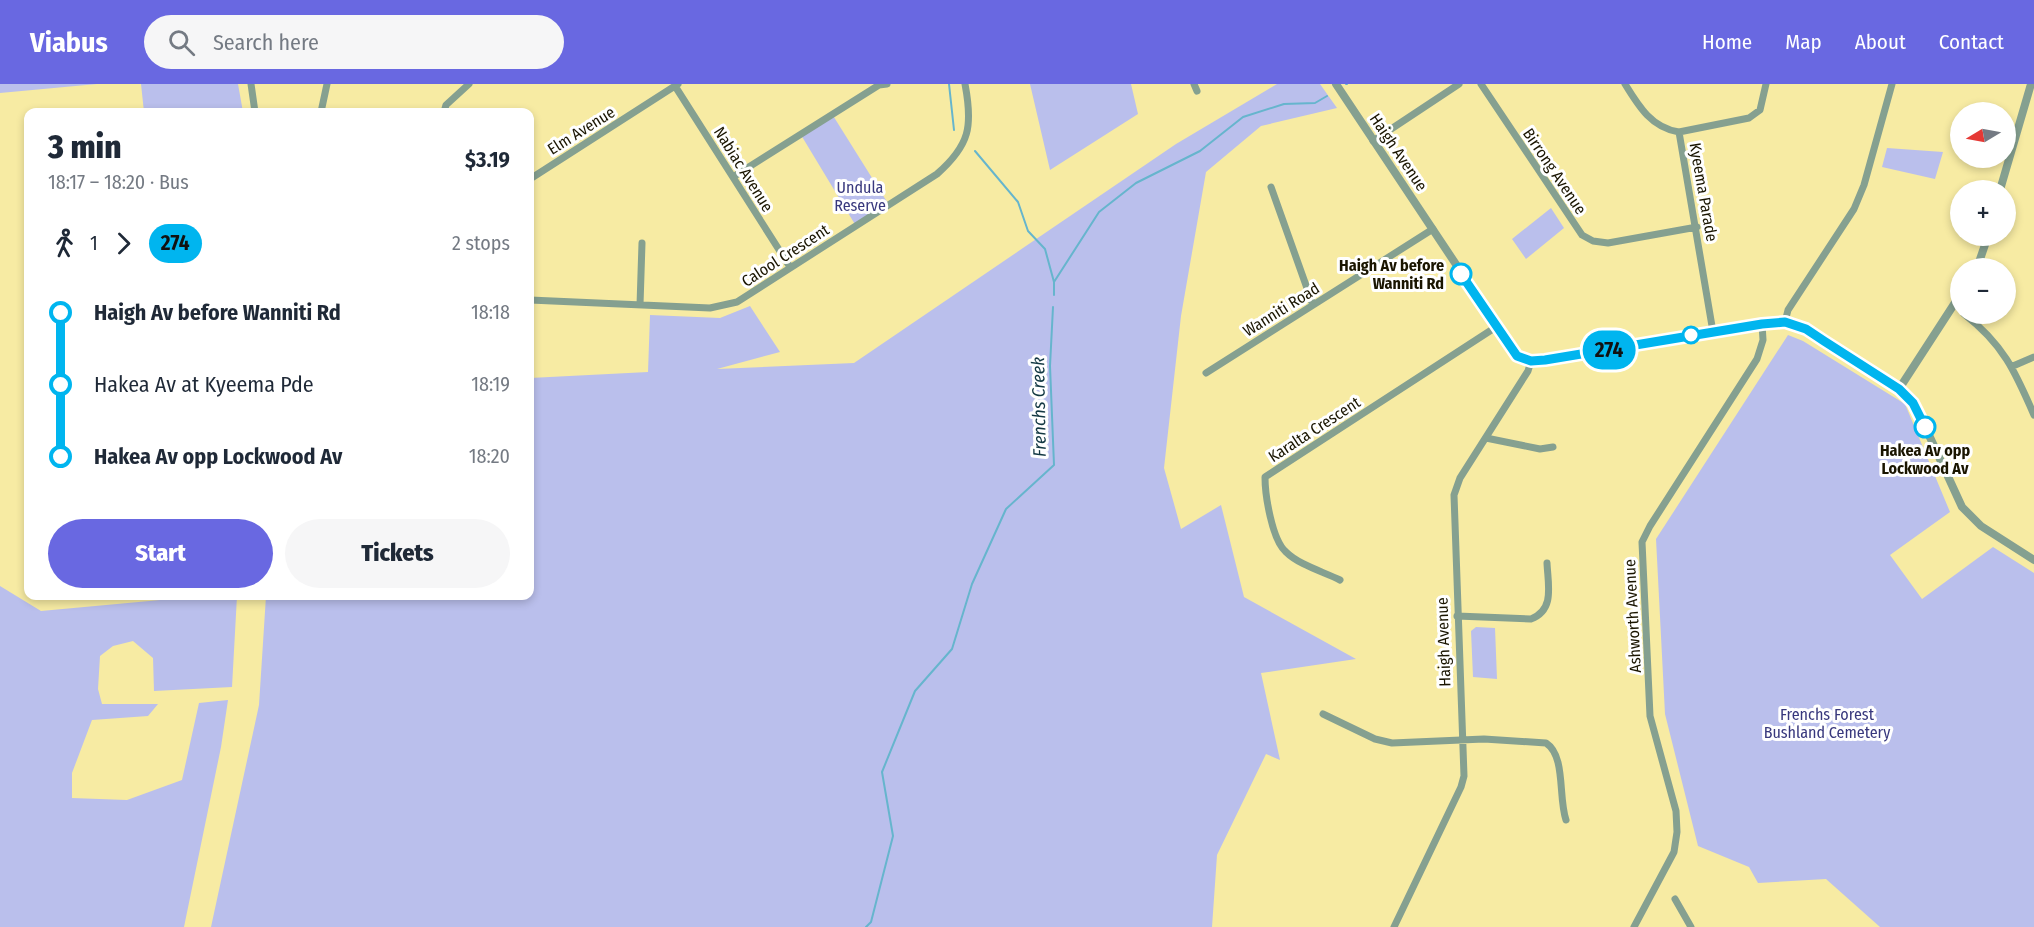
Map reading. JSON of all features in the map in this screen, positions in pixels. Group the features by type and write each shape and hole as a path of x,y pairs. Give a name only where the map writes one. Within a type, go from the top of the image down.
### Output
{"street":[{"path":"251,84 254,108"},
{"path":"322,108 327,84"},
{"path":"445,108 468,84"},
{"path":"733,177 879,85 887,84"},
{"name":"Calool Crescent","path":"534,300 710,308 737,302 898,199 950,162 961,148 969,130 970,112 965,84"},
{"name":"Haigh Avenue","path":"1336,84 1496,327 1517,356 1531,361 1528,371 1460,478 1454,495 1464,776 1461,787 1394,927"},
{"path":"1373,141 1459,84"},
{"name":"Birrong Avenue","path":"1481,84 1582,235 1593,241 1608,243 1697,227"},
{"name":"Kyeema Parade","path":"1625,84 1654,123 1664,130 1679,132 1697,227 1713,332"},
{"path":"1679,132 1749,118 1760,110 1766,84"},
{"path":"1785,322 1788,310 1854,209 1864,185 1892,84"},
{"path":"2003,180 2031,84"},
{"name":"Nabiac Avenue","path":"677,85 790,267"},
{"name":"Elm Avenue","path":"534,175 677,85"},
{"path":"1271,187 1312,305"},
{"name":"Wanniti Road","path":"1206,373 1432,229"},
{"path":"640,305 642,243"},
{"path":"1899,389 1950,318"},
{"path":"1531,361 1762,324 1785,322 1806,329 1899,389 1917,409 1962,507 1976,522 2034,560"},
{"name":"Ashworth Avenue","path":"1634,927 1674,852 1677,832 1676,811 1650,716 1642,542 1757,360 1762,340 1762,324"},
{"path":"1975,324 2002,350 2013,366 2034,415"},
{"name":"Karalta Crescent","path":"1340,580 1287,554 1279,545 1265,493 1265,477 1496,327"},
{"path":"2013,366 2034,357"},
{"path":"1486,438 1540,449 1553,447"},
{"path":"1457,616 1531,619 1541,615 1548,605 1547,563"},
{"path":"1323,714 1375,739 1392,743 1462,740 1546,743 1553,747 1558,756 1561,806 1566,820"},
{"path":"1676,899 1691,927"}],"green space":[{"path":"0,84 97,84 0,93"},
{"path":"141,84 238,84 242,108 144,108"},
{"path":"1030,84 1131,84 1138,114 1050,170"},
{"path":"1277,84 1320,84 1337,108 1261,126 1206,172 1181,316 1164,468 1181,529 1221,505 1244,597 1356,659 1261,673 1280,760 1266,754 1217,855 1212,927 211,927 259,705 266,600 534,600 534,378 648,372 650,315 720,318 750,306 780,352 717,369 854,363 1176,144"},
{"name":"Undula Reserve","path":"832,114 889,205 856,226 801,135"},
{"path":"1887,148 1943,152 1935,179 1882,167"},
{"path":"1551,208 1564,228 1526,259 1512,239"},
{"name":"Frenchs Forest Bushland Cemetery","path":"1788,335 1803,341 1905,404 1950,512 1890,555 1922,599 1993,547 2034,573 2034,927 1880,927 1826,879 1758,883 1749,867 1698,846 1665,714 1656,539"},
{"path":"0,586 41,611 160,600 237,600 232,687 154,691 153,658 133,641 113,646 100,656 98,689 102,704 158,704 148,716 92,720 72,773 72,798 127,800 182,780 199,703 228,700 221,747 184,927 0,927"},
{"path":"1476,627 1495,628 1497,679 1473,677 1471,631"}],"waterway":[{"path":"949,84 954,130"},
{"name":"Frenchs Creek","path":"1054,295 1054,282 1099,212 1136,183 1200,151 1243,117 1284,104 1315,103 1327,96"},
{"path":"975,151 1018,202 1028,231 1045,249 1054,282"},
{"name":"Frenchs Creek","path":"866,927 871,922 893,836 882,772 915,691 952,649 972,584 1006,509 1054,465 1050,366 1053,307"}],"bus line":[{"name":"274","path":"1461,274 1509,347 1523,359 1538,361 1773,322 1785,322 1806,329 1899,389 1913,403 1925,427"}],"place":[{"name":"Haigh Av before Wanniti Rd","path":"1461,274"},
{"name":"Hakea Av opp Lockwood Av","path":"1925,427"}]}
